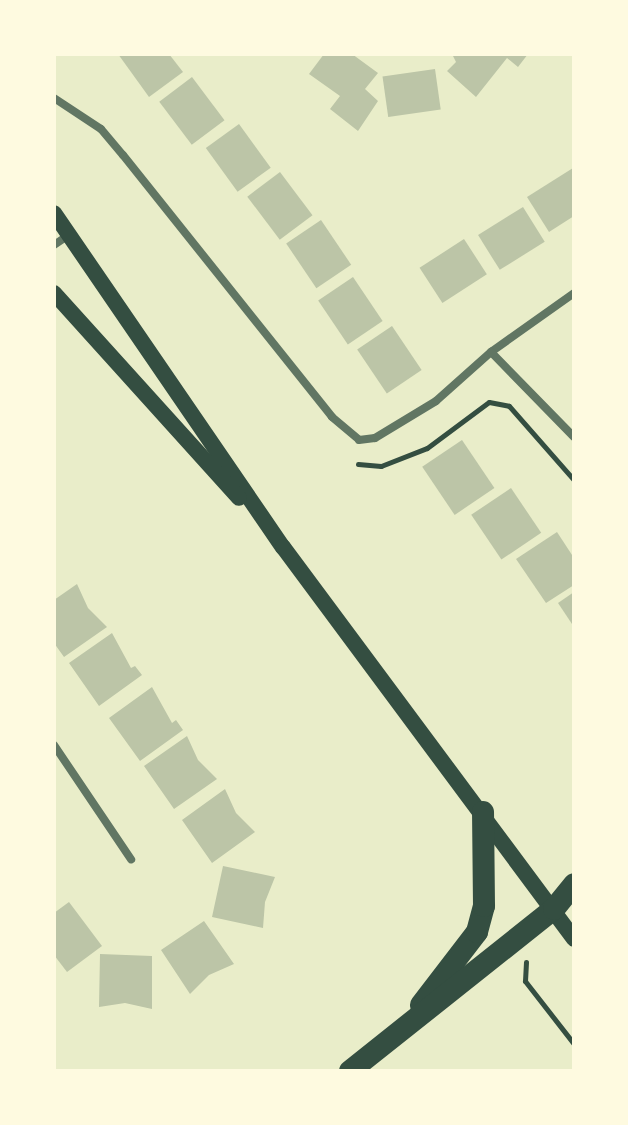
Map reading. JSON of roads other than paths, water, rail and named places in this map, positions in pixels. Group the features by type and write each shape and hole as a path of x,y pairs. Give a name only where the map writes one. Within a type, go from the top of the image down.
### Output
{"highway":[{"path":"401,1032 477,932 484,906 483,812"},
{"path":"350,1071 554,909 574,884"}],"main road":[{"path":"54,213 283,547 483,812 574,939"},
{"path":"54,293 283,547"}],"street":[{"path":"54,98 116,146 332,417 359,440 375,438 436,401 491,352 574,293"},
{"path":"54,245 69,235"},
{"path":"491,352 574,437"},
{"path":"54,745 131,859"}]}
